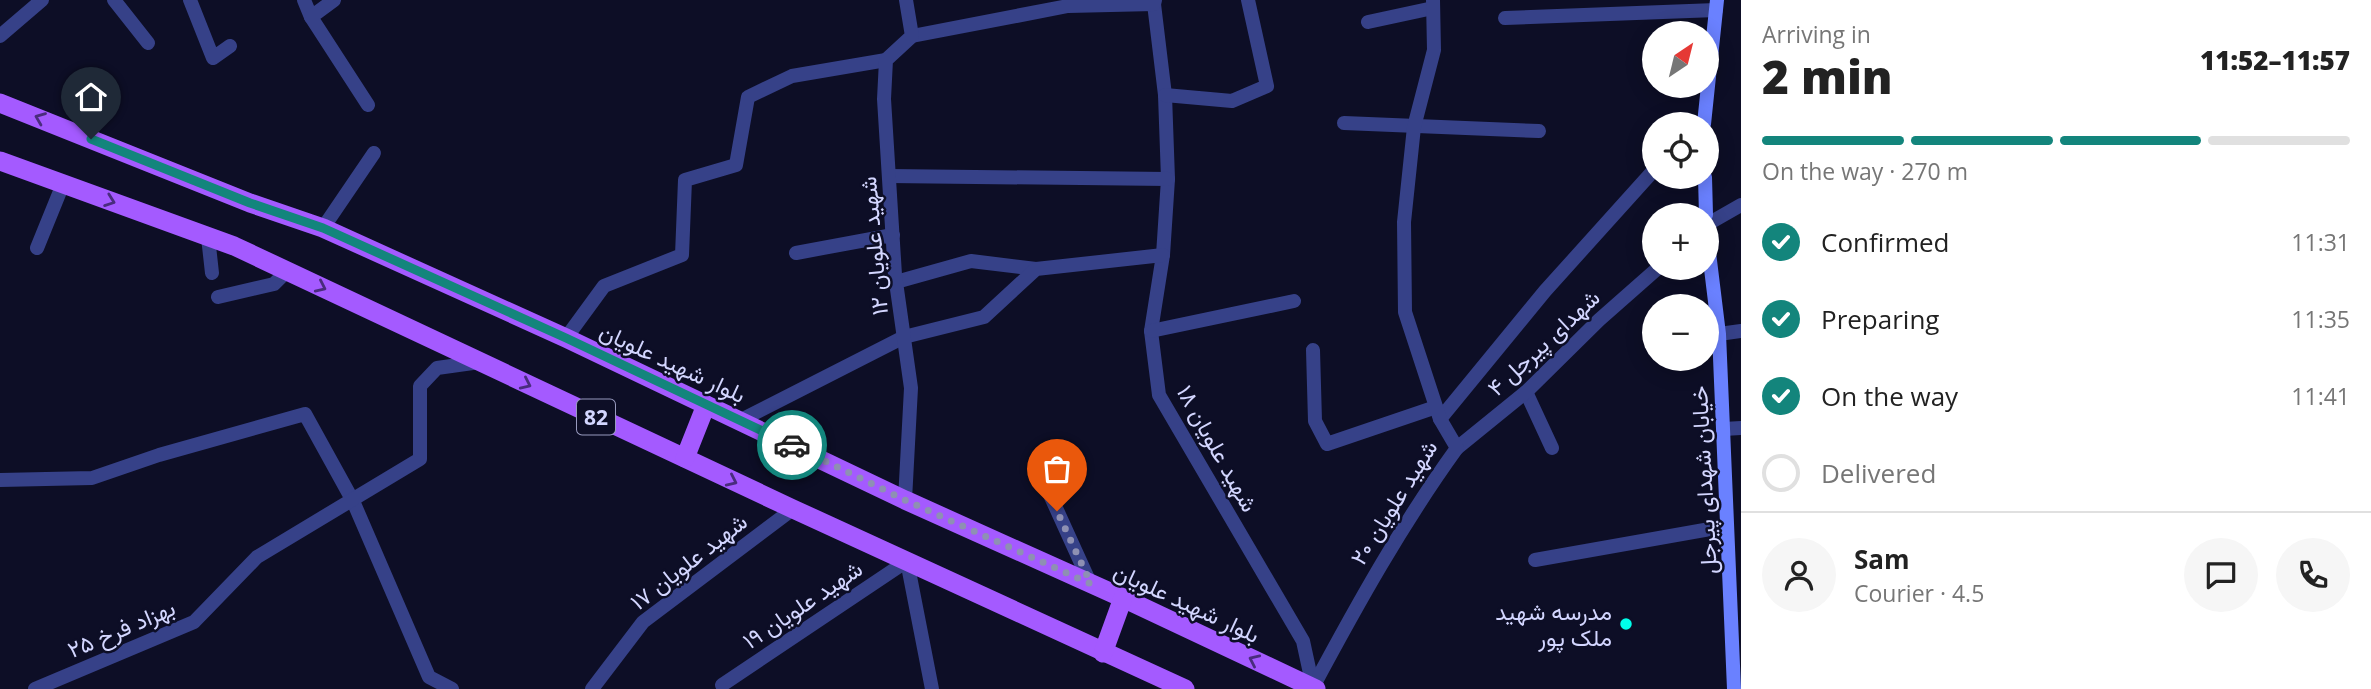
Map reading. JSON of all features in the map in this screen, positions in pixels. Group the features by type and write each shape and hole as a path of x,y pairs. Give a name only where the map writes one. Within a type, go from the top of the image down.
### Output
{"main road":[{"path":"1702,112 1716,5"},
{"name":"بلوار شهید علویان","path":"0,103 250,203 323,228 566,338 905,500 1314,688"},
{"name":"82","path":"0,161 234,246 793,509 1185,689"},
{"name":"خیابان شهدای پیرجل","path":"1719,350 1727,526 1736,601 1734,689"},
{"path":"685,458 706,405"},
{"path":"1103,653 1123,598"}],"street":[{"path":"0,36 42,0"},
{"path":"114,0 148,43"},
{"path":"190,0 213,58 230,46"},
{"path":"304,0 311,17 368,105"},
{"path":"311,17 334,0"},
{"path":"906,0 912,36"},
{"path":"1165,95 1232,101 1266,86 1248,0"},
{"path":"566,338 604,286 682,255 685,180 736,165 748,97 792,76 886,60 912,36 1068,6 1155,2"},
{"name":"شهید علویان ۱۸","path":"1155,2 1165,95 1168,179 1163,255 1152,331 1159,395 1303,641 1314,688"},
{"path":"1368,22 1433,4"},
{"name":"شهید علویان ۲۰","path":"1314,688 1378,567 1457,448 1438,413 1405,312 1404,222 1414,127 1434,50 1433,4"},
{"path":"1505,18 1716,5"},
{"name":"شهید علویان ۱۲","path":"886,60 884,99 892,235 911,388 905,500"},
{"path":"1344,123 1539,131"},
{"path":"323,228 374,153"},
{"path":"889,176 1168,179"},
{"path":"1313,350 1315,421 1327,444 1438,413 1642,183"},
{"path":"37,248 63,184"},
{"path":"1719,219 1741,205"},
{"path":"796,253 892,235"},
{"path":"208,237 212,273"},
{"path":"896,282 971,261 1036,269 1163,255"},
{"path":"741,420 904,337 984,317 1036,269"},
{"path":"218,297 274,284 287,271"},
{"name":"شهدای پیرجل ۴","path":"1457,448 1526,392 1598,320 1644,280"},
{"path":"1152,331 1294,301"},
{"path":"1719,334 1741,331"},
{"name":"بهزاد فرخ ۲۵","path":"36,689 194,622 257,557 420,459 419,386 437,368 480,362"},
{"path":"1526,392 1552,448"},
{"path":"0,480 92,478 159,455 305,414 353,501 429,677 452,689"},
{"path":"1724,429 1741,428"},
{"path":"1046,486 1091,584"},
{"name":"شهید علویان ۱۷","path":"592,689 643,622 793,509"},
{"path":"1535,560 1727,526"},
{"path":"907,561 932,689"},
{"name":"شهید علویان ۱۹","path":"722,685 907,561"}],"way so far":[{"path":"792,445 905,500 1091,584 1057,511"}],"place":[{"name":"مدرسه شهید ملک پور","path":"1626,624"}],"route":[{"path":"91,139 250,203 323,228 566,338 792,445"}]}
